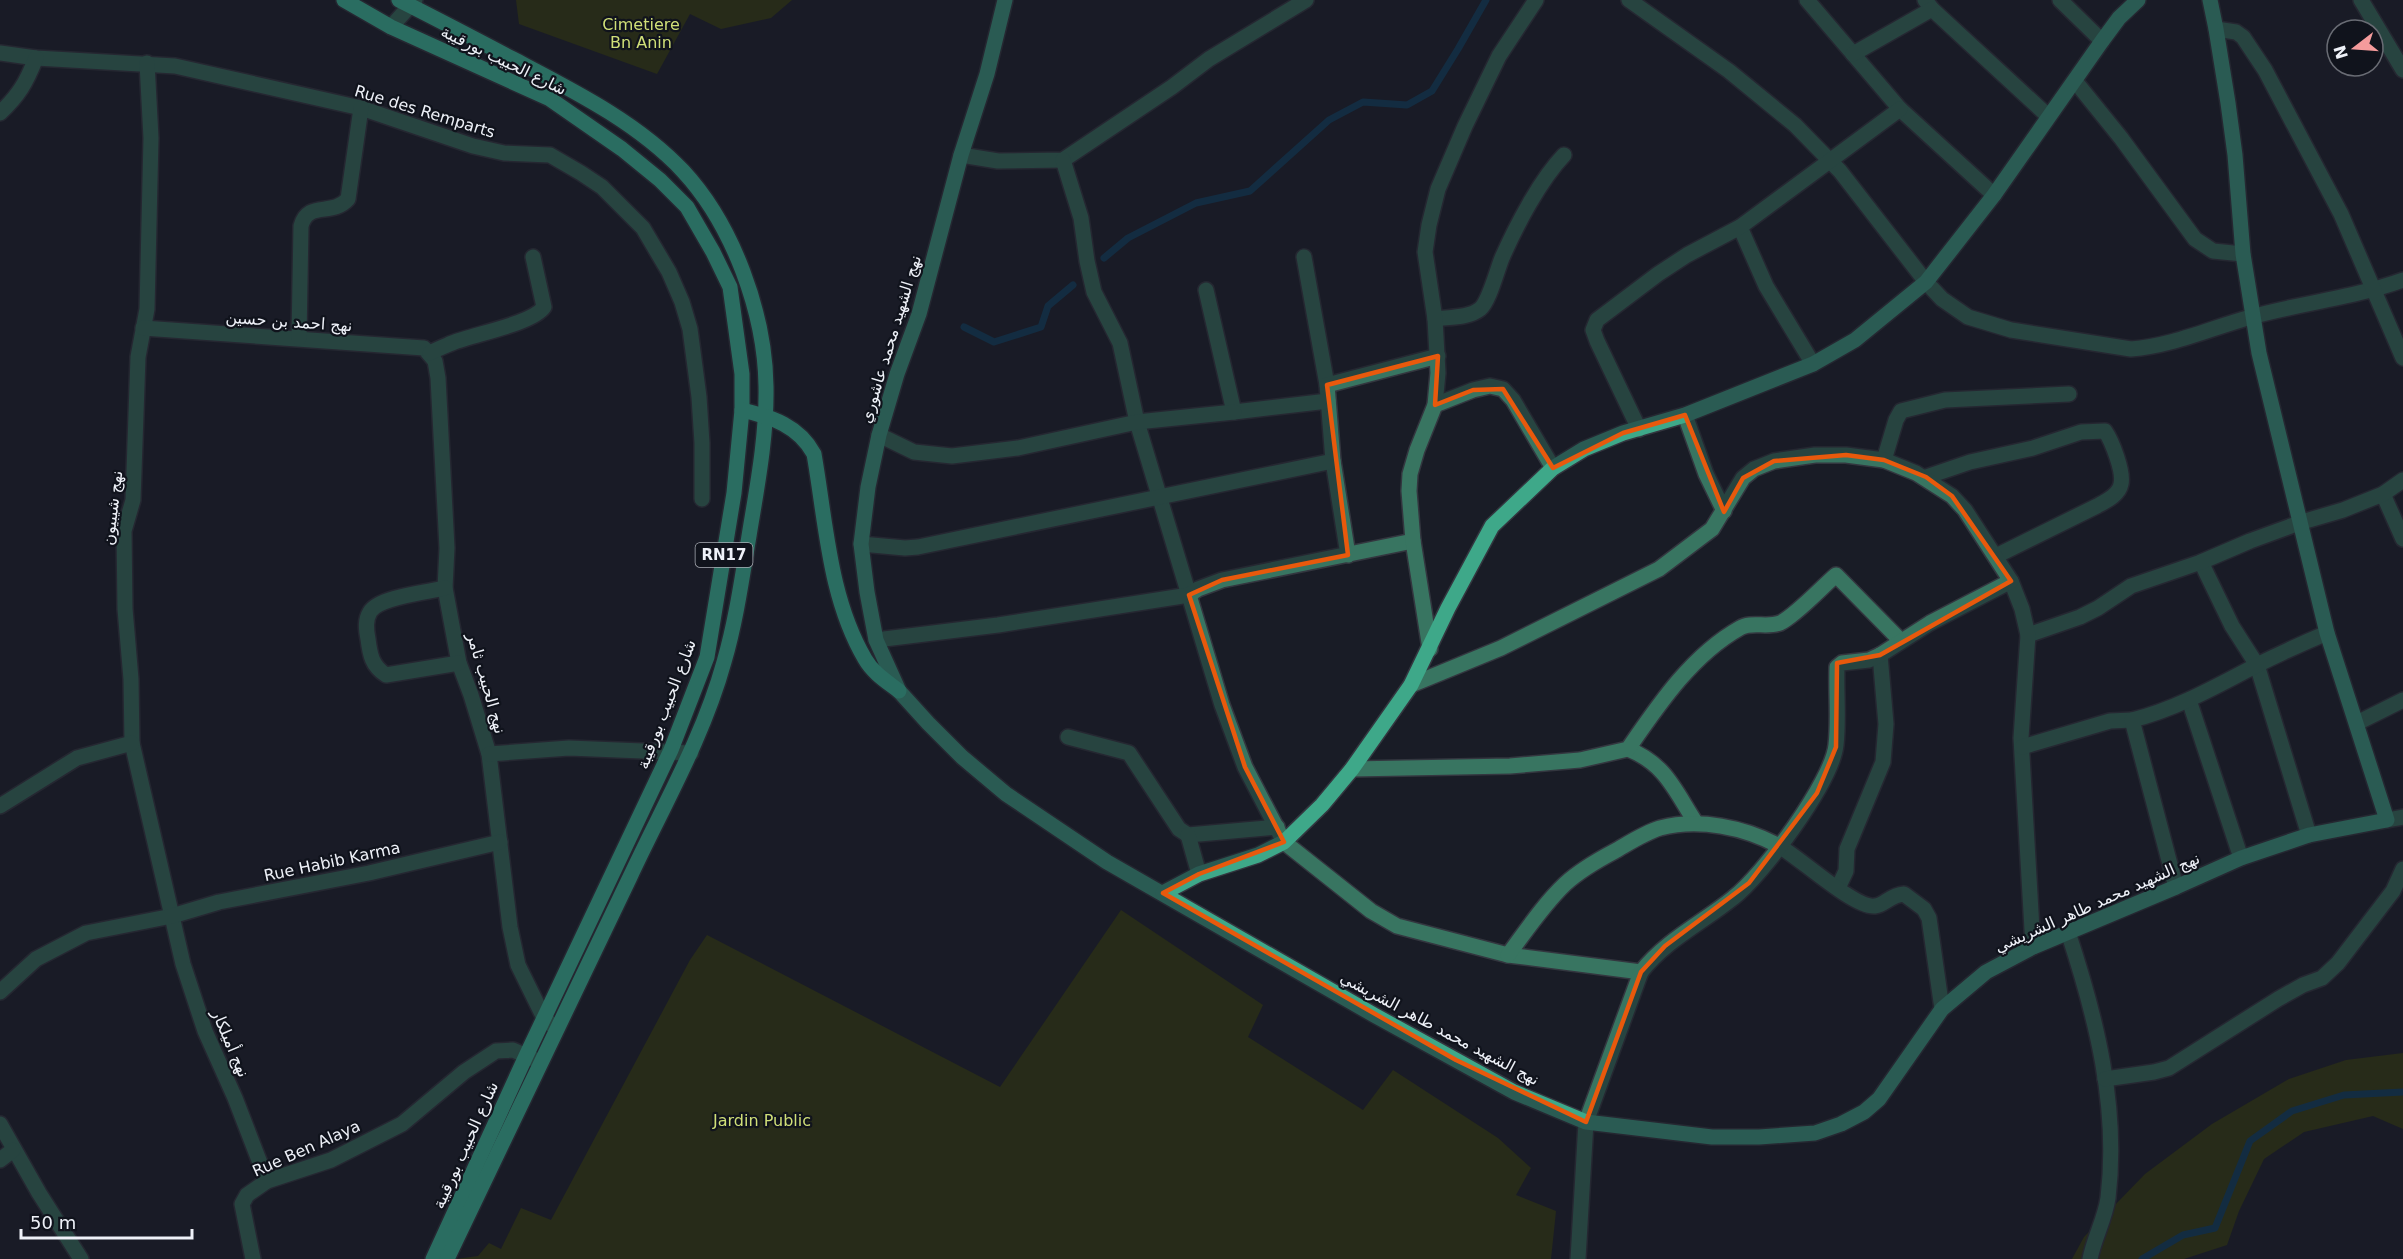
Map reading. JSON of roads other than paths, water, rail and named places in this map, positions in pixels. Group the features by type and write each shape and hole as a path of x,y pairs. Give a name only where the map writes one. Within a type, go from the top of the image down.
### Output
{"main road":[{"name":"شارع الحبيب بورقيبة","path":"344,0 392,27 550,99 622,149 660,180 687,207 730,287 742,374 742,410 734,493 707,657 671,750 544,1017 433,1259"},
{"name":"شارع الحبيب بورقيبة","path":"408,2 588,100 638,131 683,171 709,204 732,245 746,281 762,350 766,381 765,416 747,545 724,662 691,753 447,1259"},
{"path":"742,410 765,416 788,426 806,439 814,454 829,560 847,618 865,659 879,676 899,690"}],"street":[{"name":"نهج الشهيد محمد عاشوري","path":"899,690 876,640 867,592 861,544 868,487 879,435 897,374 919,314 961,156 987,74 1005,0"},
{"path":"961,156 998,161 1063,160 1172,87 1209,59 1306,0"},
{"path":"1431,649 1413,541 1409,491 1410,474 1435,405 1438,356 1425,252 1429,225 1438,189 1499,56 1536,0"},
{"path":"1629,0 1730,71 1795,125 1831,160 1926,282 1942,299 1968,317 2011,330 2131,349 2150,347 2252,317 2375,290 2403,280"},
{"path":"1807,0 1900,108 1994,195"},
{"path":"2060,0 2102,42"},
{"path":"1163,893 1199,874 1258,855 1284,842 1322,805 1352,769 1412,685 1431,649 1448,608 1492,526 1553,468 1584,449 1685,415 1813,364 1854,340 1926,282 1994,195 2119,18 2138,0"},
{"path":"2210,0 2217,29 2235,155 2243,254 2259,353 2302,522 2327,633 2387,820 2403,817"},
{"path":"2361,0 2403,70"},
{"path":"392,27 408,2"},
{"path":"1853,54 1928,5 2048,116"},
{"path":"2217,29 2236,32 2243,37 2265,70 2341,214 2403,358"},
{"name":"Rue des Remparts","path":"0,53 36,58 175,66 361,108 473,146 504,153 550,155 602,187 644,228 669,272 682,302 690,329 701,431 702,499"},
{"path":"0,114 17,97 36,58"},
{"name":"نهج شيبيون","path":"147,63 151,138 147,309 138,357 134,500 124,531 125,609 131,679 132,743 172,916"},
{"path":"2075,81 2121,138 2195,239 2213,251 2243,254"},
{"path":"300,338 304,216 309,212 342,206 348,199 361,108"},
{"path":"1639,429 1597,341 1593,330 1597,320 1658,274 1740,226 1900,108"},
{"path":"1435,319 1473,313 1482,307 1518,226 1543,181 1564,154"},
{"path":"1063,160 1081,218 1092,285 1101,308 1120,343 1137,422 1222,705 1245,767 1284,842 1362,904 1397,926 1508,955 1641,972"},
{"path":"1740,226 1766,286 1813,364"},
{"path":"430,353 452,343 524,321 541,312 544,307 533,257"},
{"path":"1304,257 1327,393 1333,461 1348,555"},
{"path":"1206,290 1234,412"},
{"name":"نهج احمد بن حسين","path":"143,328 424,348 430,353"},
{"name":"نهج الحبيب ثامر","path":"430,353 435,361 438,378 447,548 445,588 459,663 489,754 510,927 518,965 544,1017"},
{"path":"879,435 914,452 952,456 1018,448 1137,422 1234,412 1327,393 1438,356"},
{"path":"1435,405 1490,386 1503,389 1513,400 1553,468"},
{"path":"1884,460 1901,411 1945,400 2069,394"},
{"path":"1685,415 1706,474 1724,511"},
{"path":"1926,477 1970,462 2033,448 2081,432 2105,430 2117,459 2121,477 2121,484 2117,492 2097,506 1996,556"},
{"path":"1412,685 1501,648 1649,574 1712,529 1743,478 1755,469 1774,461 1815,455 1846,454 1884,460 1926,477 1952,496 1996,556 2011,581 2022,609 2028,635 2022,747 2033,947"},
{"path":"861,544 918,547 1333,461"},
{"path":"2028,635 2089,613 2131,586 2201,562 2302,522 2343,510 2383,494 2403,480"},
{"path":"2383,494 2403,539"},
{"path":"876,640 998,625 1189,595 1222,580 1413,541"},
{"path":"2201,562 2232,626 2257,665 2309,835"},
{"path":"1628,749 1661,701 1705,654 1742,626 1768,626 1781,622 1836,575 1901,641"},
{"path":"1578,1259 1586,1122 1641,972 1665,946 1734,898 1749,883 1780,846 1817,793 1836,747 1837,667 1842,663 1869,660 1880,655 1930,623 2011,581"},
{"path":"445,588 382,602 371,609 366,626 370,657 378,670 386,675 459,663"},
{"path":"2022,747 2110,721 2132,720 2158,714 2327,633"},
{"path":"1838,888 1846,871 1847,849 1883,762 1886,724 1880,655"},
{"name":"نهج الشهيد محمد طاهر الشريشي","path":"899,690 962,758 1006,794 1098,856 1514,1092 1586,1122 1712,1137 1759,1137 1815,1133 1841,1124 1864,1112 1879,1099 1942,1010 1986,972 2033,947 2176,888 2241,858 2309,835 2387,820"},
{"path":"2189,700 2241,858"},
{"path":"2357,723 2403,700"},
{"path":"2132,720 2176,888"},
{"path":"1068,737 1129,753 1179,829 1188,835 1276,827"},
{"path":"0,806 77,758 132,743"},
{"path":"489,754 569,748 671,750 691,753"},
{"path":"1352,769 1510,766 1580,759 1628,749 1646,756 1662,770 1696,823"},
{"path":"1508,955 1550,900 1567,882 1589,866 1660,828 1696,823 1724,827 1780,846 1838,888 1872,906 1880,904 1890,896 1904,894 1924,909 1929,918 1933,937 1942,1010"},
{"path":"1188,835 1199,874"},
{"name":"Rue Habib Karma","path":"0,992 36,958 86,933 172,916 219,902 369,873 500,842"},
{"path":"2105,1078 2169,1068 2278,999 2303,985 2322,978 2338,963 2393,891 2403,869"},
{"name":"نهج أميلكار","path":"172,916 183,964 205,1031 235,1098 267,1181"},
{"path":"2068,932 2094,1016 2105,1078 2110,1131 2108,1197 2104,1221 2092,1248 2090,1259"},
{"path":"544,1017 558,1030"},
{"name":"Rue Ben Alaya","path":"253,1259 242,1204 247,1195 267,1181 331,1160 402,1124 484,1057 506,1049 541,1063"},
{"path":"0,1124 13,1150 81,1259"},
{"path":"0,1160 13,1150"}],"waterway":[{"path":"1104,258 1128,238 1196,203 1250,191 1329,120 1363,102 1407,105 1432,91 1486,0"},
{"path":"964,327 994,342 1041,327 1048,306 1073,285"},
{"path":"2142,1259 2183,1235 2215,1228 2250,1141 2292,1111 2344,1095 2403,1092"}],"park label":[{"name":"Cimetiere Bn Anin","path":"641,33"},
{"name":"Jardin Public","path":"762,1120"}]}
